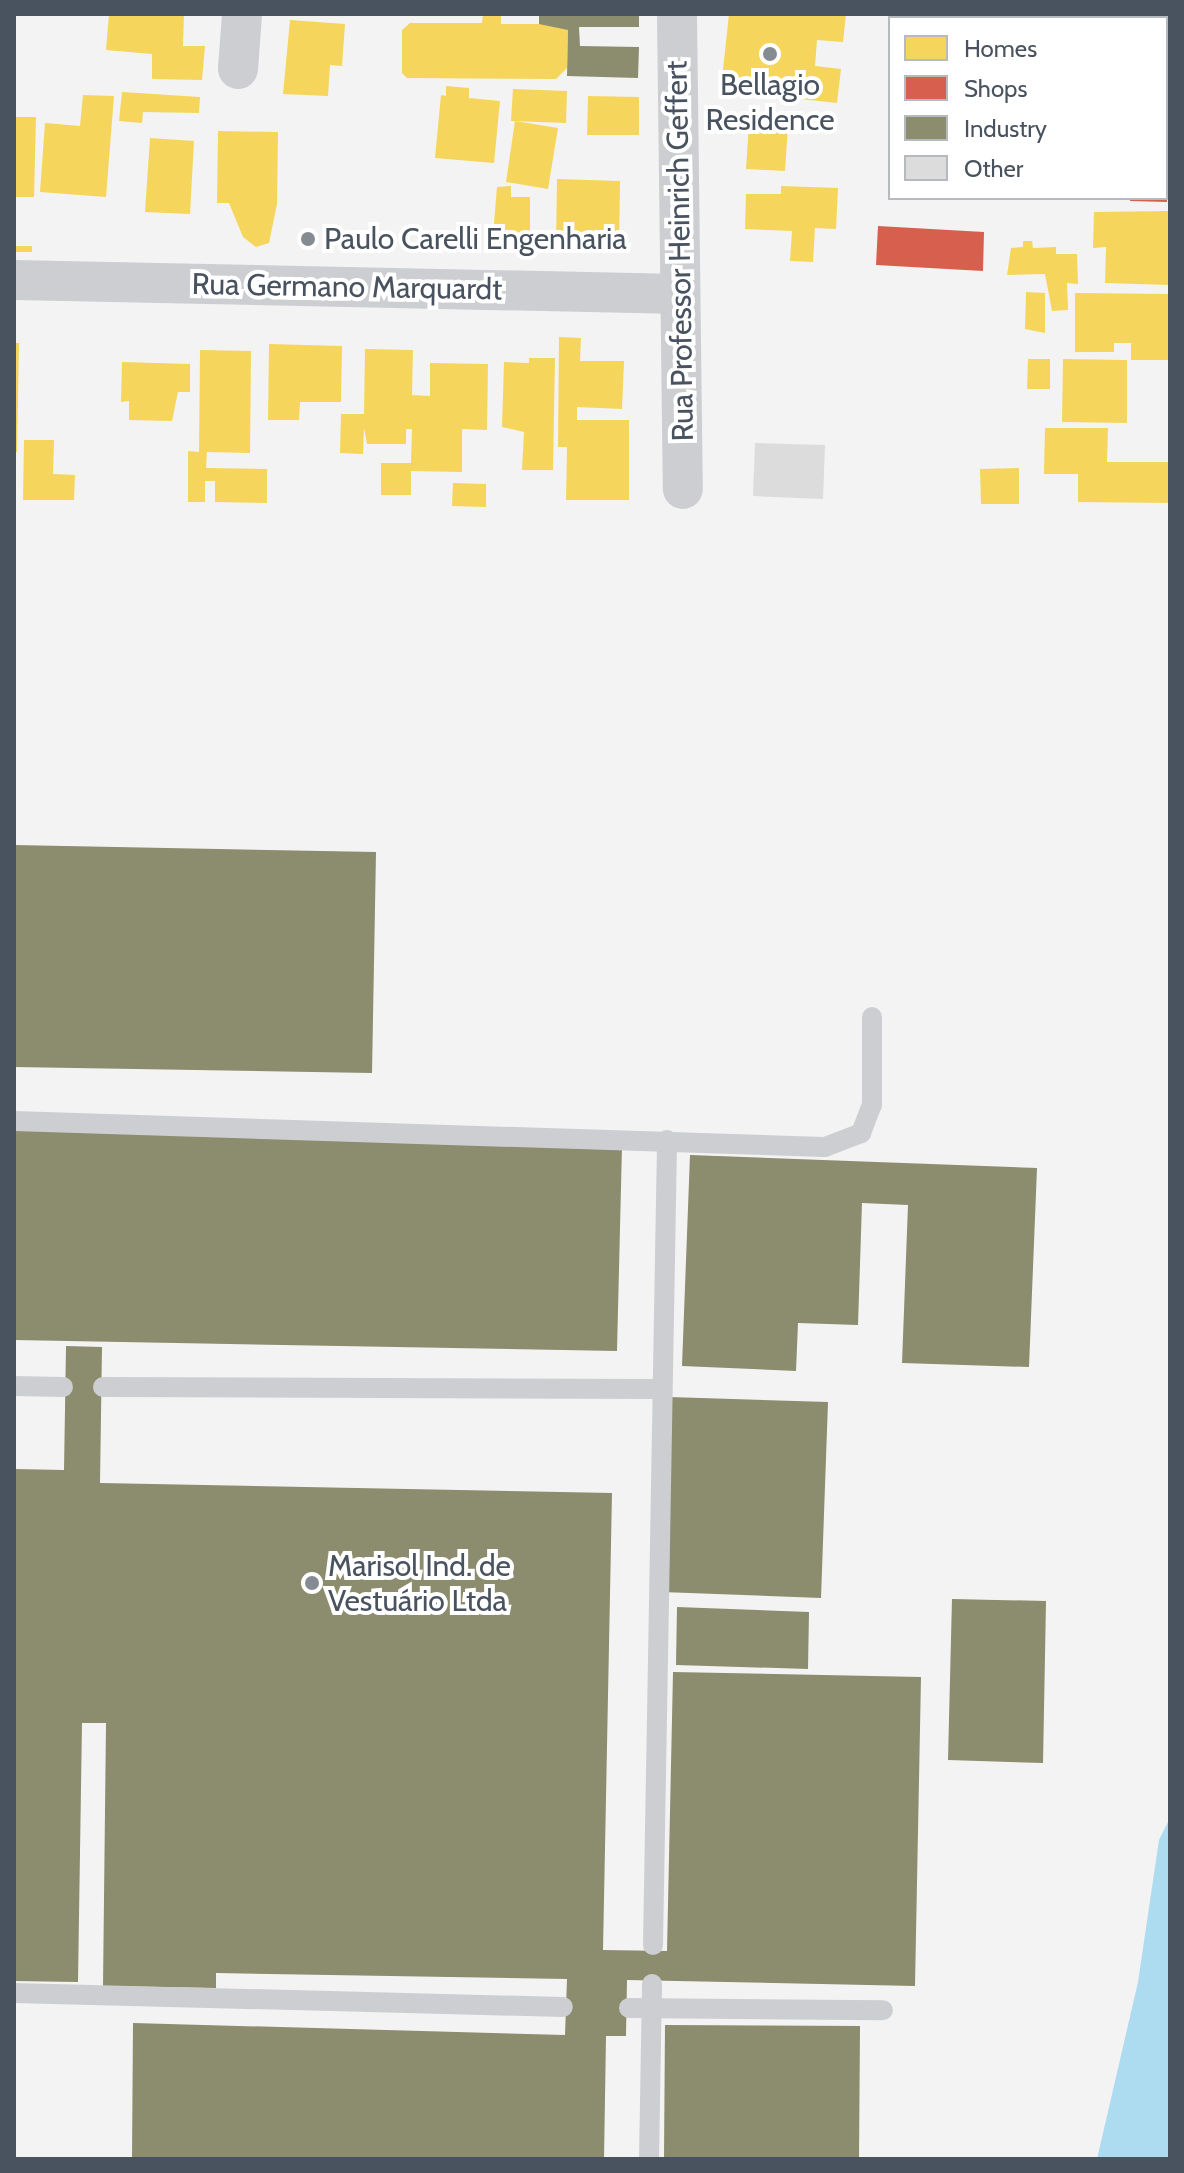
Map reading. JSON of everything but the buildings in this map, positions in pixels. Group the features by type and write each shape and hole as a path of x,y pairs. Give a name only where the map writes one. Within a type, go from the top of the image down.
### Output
{"street":[{"path":"238,69 242,14"},
{"name":"Rua Professor Heinrich Geffert","path":"677,14 683,489"},
{"name":"Rua Germano Marquardt","path":"14,280 680,294"}],"lane":[{"path":"14,1121 825,1147 861,1133 872,1105 872,1017"},
{"path":"653,1945 667,1140"},
{"path":"14,1386 63,1387"},
{"path":"103,1387 662,1389"},
{"path":"14,1993 563,2007"},
{"path":"629,2008 652,1994 883,2010"},
{"path":"649,2159 652,1994"}],"water":[{"path":"1170,1818 1170,2159 1097,2159 1138,1982 1159,1840"}],"place":[{"name":"Bellagio Residence","path":"770,54"},
{"name":"Paulo Carelli Engenharia","path":"308,239"},
{"name":"Marisol Ind. de Vestuário Ltda","path":"312,1583"}]}
